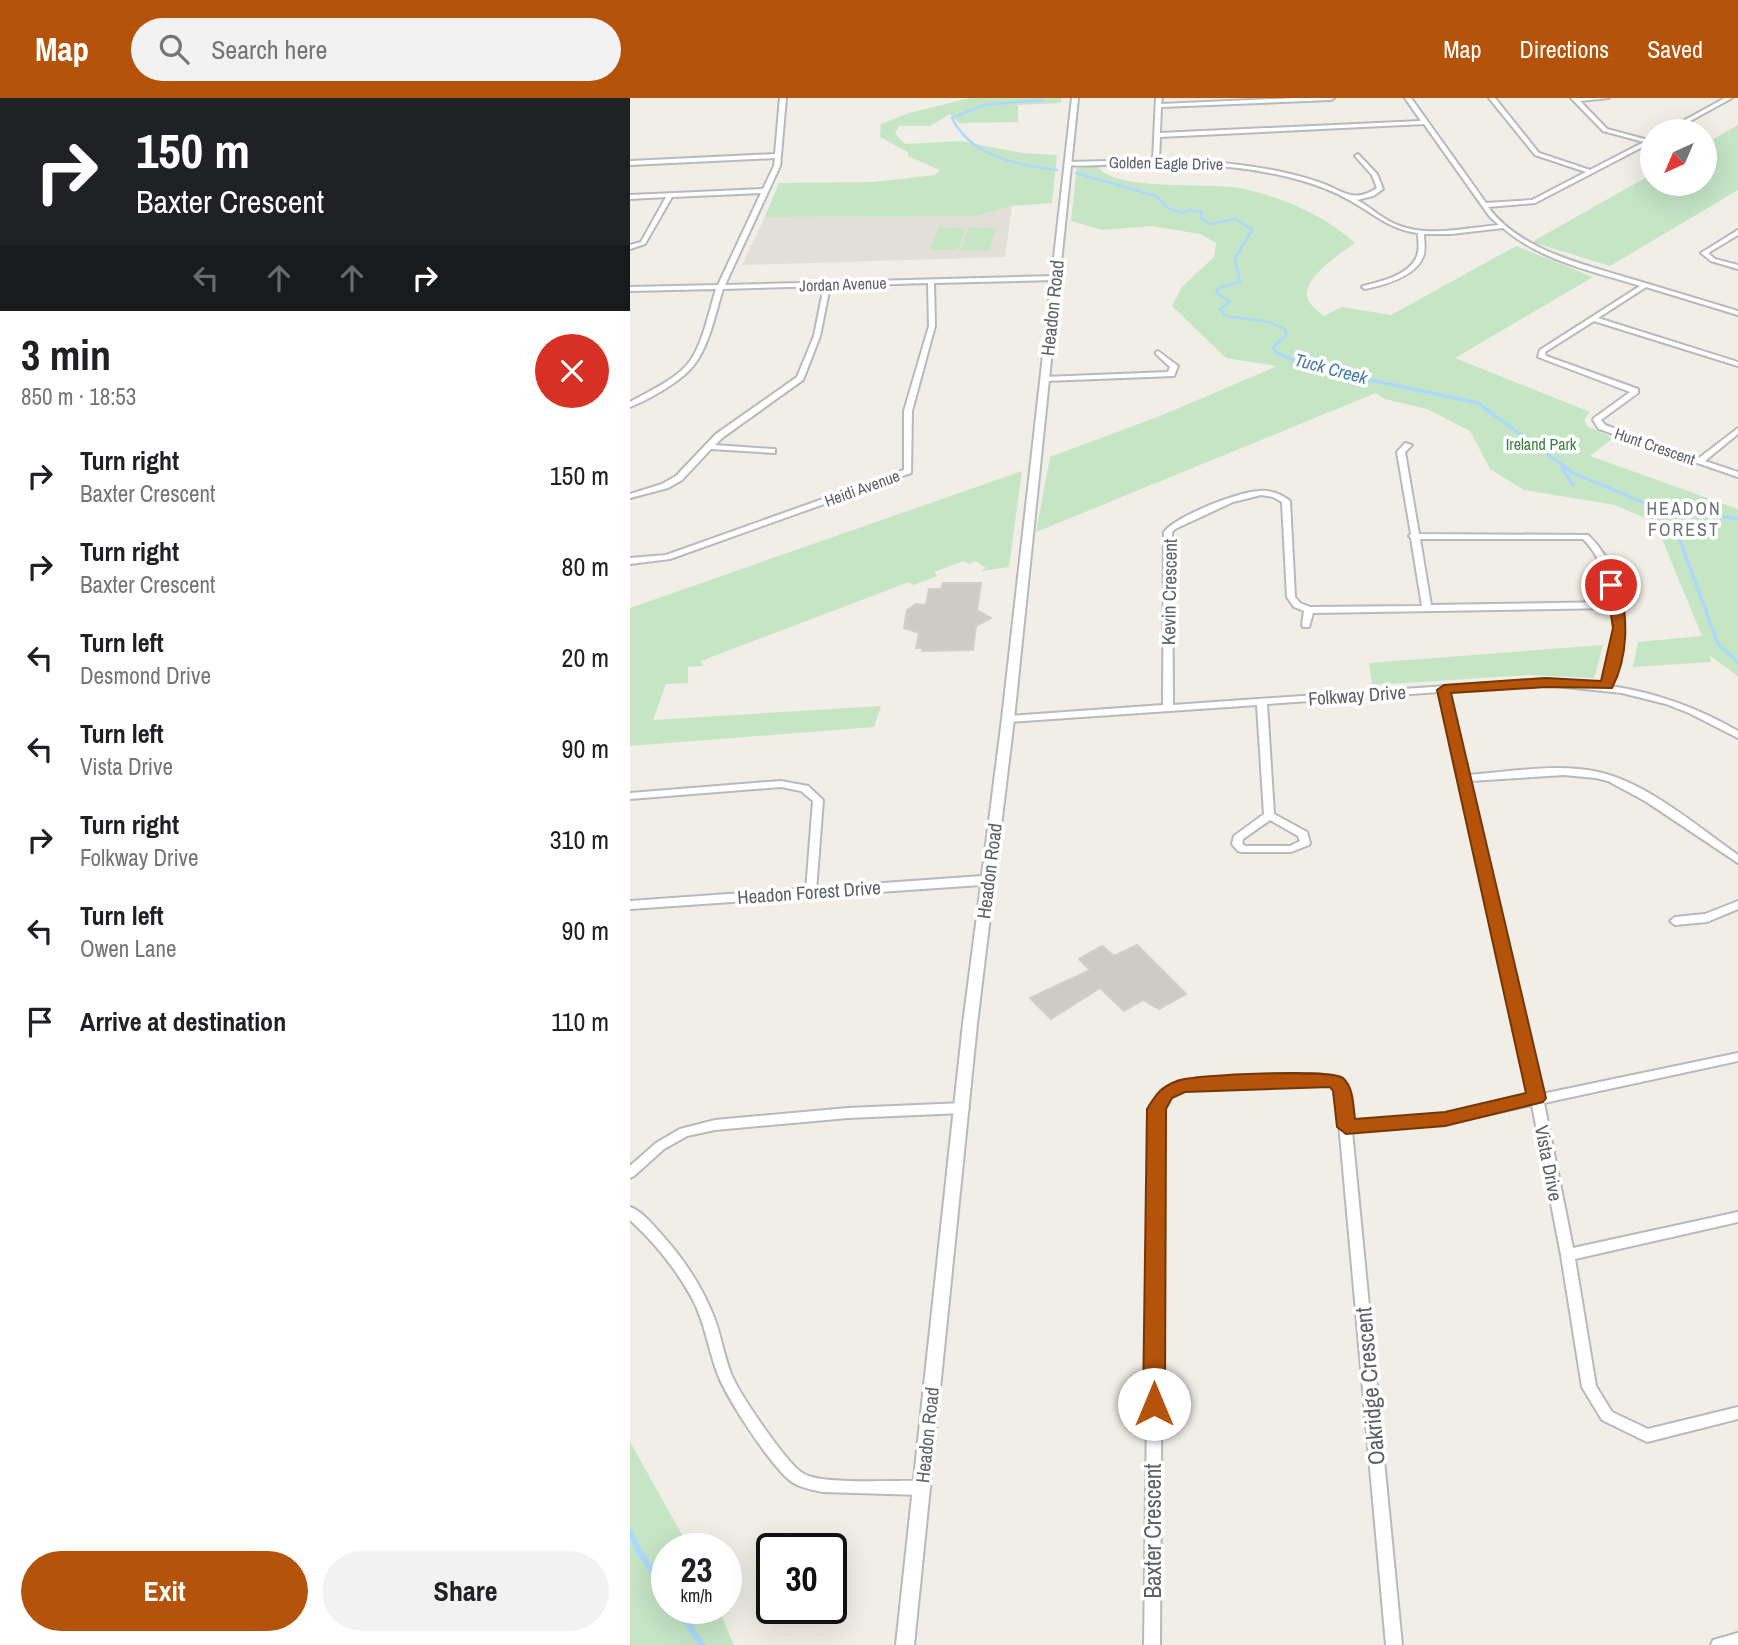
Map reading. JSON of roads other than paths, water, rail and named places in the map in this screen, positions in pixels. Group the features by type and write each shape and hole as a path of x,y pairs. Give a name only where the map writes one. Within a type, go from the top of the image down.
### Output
{"street":[{"path":"630,405 673,380 690,366 710,326 720,288 779,156 783,98"},
{"name":"Headon Road","path":"905,1645 1075,98"},
{"path":"1156,160 1159,98"},
{"path":"1158,106 1329,98"},
{"path":"1408,98 1501,227 1565,261 1738,313"},
{"path":"1492,98 1537,154 1591,172"},
{"path":"1575,99 1605,98"},
{"path":"1691,119 1730,98"},
{"path":"1575,99 1605,130 1640,138"},
{"path":"1159,135 1426,122"},
{"path":"1484,205 1533,202 1640,147"},
{"path":"630,163 779,156"},
{"path":"1352,199 1371,195 1380,189 1375,175 1359,156"},
{"name":"Golden Eagle Drive","path":"1068,164 1156,160 1216,163 1268,171 1318,184 1352,199 1385,222 1421,232 1501,227"},
{"path":"630,197 764,191"},
{"path":"630,247 643,243 670,195"},
{"path":"1365,287 1377,284 1415,264 1420,257 1421,232"},
{"path":"1738,232 1704,253 1713,260 1738,267"},
{"name":"Jordan Avenue","path":"630,289 1056,278"},
{"name":"Heidi Avenue","path":"630,561 667,557 908,471 908,411 932,326 931,280"},
{"path":"630,496 657,489 679,478 719,436 800,378 817,336 827,285"},
{"name":"Hunt Crescent","path":"1645,285 1542,351 1542,357 1635,391 1597,420 1602,427 1738,475"},
{"path":"1592,318 1738,363"},
{"path":"1045,379 1171,374 1174,366 1158,353"},
{"path":"1699,462 1738,430"},
{"path":"1408,445 1401,452 1427,607"},
{"path":"711,447 772,451"},
{"name":"Kevin Crescent","path":"1168,707 1167,540 1172,527 1253,492 1280,495 1286,501 1291,597 1297,605 1309,610"},
{"path":"1413,536 1585,537 1597,544 1618,606 1620,628 1607,685"},
{"path":"1306,625 1309,610 1618,606"},
{"name":"Folkway Drive","path":"1008,719 1546,682 1607,685 1668,701 1716,721 1738,735"},
{"name":"Vista Drive","path":"1444,690 1536,1098 1568,1255 1589,1387 1607,1416 1647,1436 1738,1413"},
{"path":"1262,702 1269,815"},
{"path":"1464,778 1571,772 1599,775 1622,782 1738,860"},
{"path":"630,796 781,785 804,788 818,800 811,891"},
{"path":"1269,815 1303,834 1306,843 1291,849 1242,849 1237,844 1238,838 1269,815"},
{"name":"Headon Forest Drive","path":"630,905 988,880"},
{"path":"1675,920 1707,918 1738,905"},
{"path":"1346,1127 1445,1119 1738,1057"},
{"name":"Baxter Crescent","path":"1152,1645 1157,1109 1165,1094 1183,1086 1319,1078 1335,1081 1342,1089 1346,1127"},
{"path":"630,1173 660,1146 684,1132 715,1125 848,1113 963,1108"},
{"name":"Oakridge Crescent","path":"1346,1127 1394,1645"},
{"path":"630,1212 648,1228 682,1268 706,1314 728,1380 783,1464 799,1479 823,1485 921,1488"},
{"path":"1568,1255 1738,1217"},
{"path":"1719,1645 1738,1641"}],"waterway":[{"name":"Tuck Creek","path":"1040,98 1043,100 984,105 952,118 971,142 997,157 1057,170"},
{"name":"Tuck Creek","path":"1076,173 1156,196 1168,208 1181,213 1190,210 1202,212 1201,218 1209,224 1236,219 1252,230 1235,258 1240,282 1219,288 1216,292 1230,302 1220,309 1226,316 1270,322 1286,330 1286,336 1276,344"},
{"name":"Tuck Creek","path":"1279,342 1274,346 1275,352 1310,367 1478,403 1573,473 1652,506 1738,519"},
{"name":"Tuck Creek","path":"1562,468 1573,485"},
{"name":"Tuck Creek","path":"1653,507 1677,532 1718,644 1738,662"},
{"path":"630,1532 651,1569"},
{"path":"688,1624 702,1645"}],"district":[{"name":"HEADON FOREST","path":"1684,519"}],"park label":[{"name":"Ireland Park","path":"1541,444"}]}
